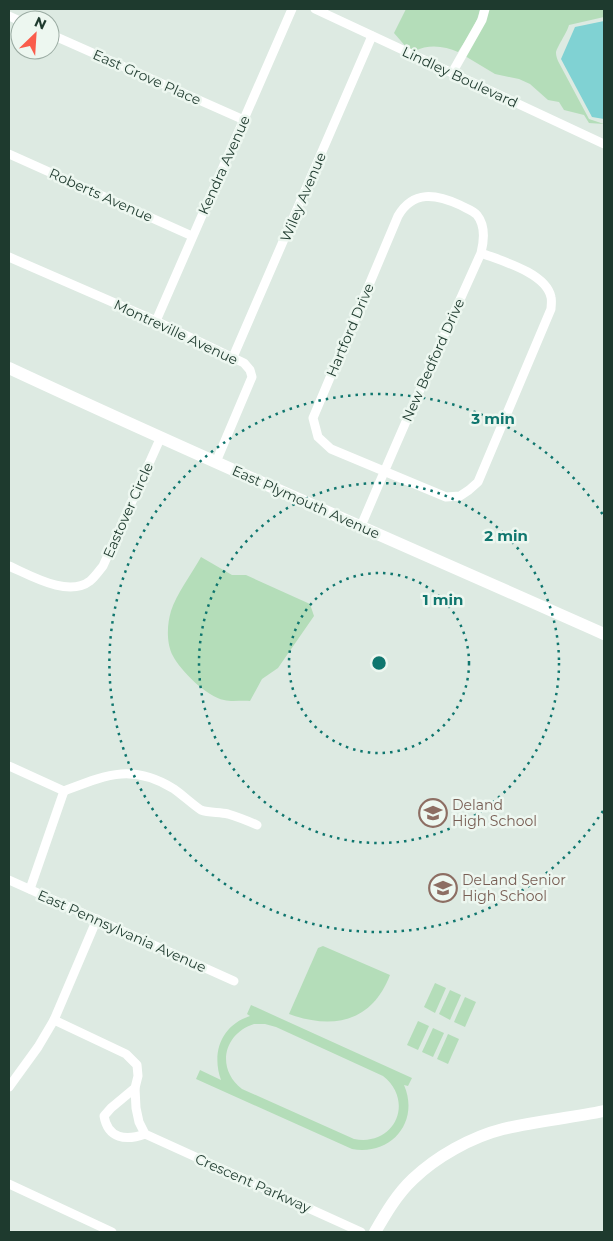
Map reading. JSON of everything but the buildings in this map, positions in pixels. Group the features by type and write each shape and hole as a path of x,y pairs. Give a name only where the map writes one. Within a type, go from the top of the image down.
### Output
{"main road":[{"name":"East Plymouth Avenue","path":"9,368 160,439 604,634"},
{"path":"376,1232 397,1197 413,1179 438,1160 460,1147 501,1130 604,1111"}],"street":[{"name":"Kendra Avenue","path":"156,321 292,9"},
{"name":"Lindley Boulevard","path":"315,9 604,144"},
{"path":"452,73 482,20 484,9"},
{"name":"Wiley Avenue","path":"233,357 372,36"},
{"name":"East Grove Place","path":"60,38 244,120"},
{"name":"Roberts Avenue","path":"9,154 192,236"},
{"name":"Hartford Drive","path":"456,203 431,196 422,196 403,207 313,418 318,437 331,449 446,498 460,496 478,482 551,309 551,297 546,285 537,276 481,253"},
{"name":"New Bedford Drive","path":"361,526 481,253 484,232 477,215 456,203"},
{"name":"Montreville Avenue","path":"9,257 156,321 244,363 250,370 252,377 216,462"},
{"name":"Eastover Circle","path":"9,566 46,582 61,586 79,586 90,581 103,566 160,439"},
{"path":"9,766 64,791 90,781 123,773 141,774 160,780 180,793 200,810 228,814 257,825"},
{"path":"30,889 64,791"},
{"name":"East Pennsylvania Avenue","path":"9,880 234,982"},
{"path":"9,1087 38,1047 54,1020 97,919"},
{"path":"54,1020 96,1038 126,1054 137,1064 138,1076 135,1088 139,1122 145,1134 137,1137 119,1137 110,1132 104,1116 135,1088"},
{"name":"Crescent Parkway","path":"145,1134 361,1232"},
{"path":"9,1184 112,1232"}],"green space":[{"path":"406,9 480,9 474,26 458,52 448,48 436,47 425,47 415,51 407,48 394,33"},
{"path":"488,9 604,9 604,17 569,25 556,56 589,119 604,124 589,123 584,115 564,110 559,102 548,100 530,84 519,79 495,74 465,56"},
{"path":"201,557 232,575 246,575 310,604 314,616 278,668 262,679 250,701 227,701 210,694 188,675 171,651 168,634 171,611 180,591"},
{"path":"323,946 390,975 373,1003 362,1012 336,1021 305,1019 289,1014 318,948"},
{"path":"435,983 446,988 435,1013 424,1007"},
{"path":"450,990 461,995 450,1020 439,1014"},
{"path":"465,997 476,1002 465,1027 454,1022"},
{"path":"251,1005 412,1078 408,1086 404,1085 408,1099 408,1112 399,1134 390,1142 379,1147 366,1150 352,1149 196,1079 200,1070 221,1080 217,1059 221,1041 232,1026 250,1016 247,1014","holes":["254,1024 276,1027 383,1076 393,1086 398,1098 399,1109 396,1120 390,1129 380,1136 368,1140 354,1139 242,1089 234,1081 226,1062 230,1044 235,1036 244,1029"]},
{"path":"418,1021 429,1026 418,1050 407,1045"},
{"path":"433,1028 444,1033 433,1057 422,1052"},
{"path":"448,1034 459,1039 448,1064 437,1059"}],"water":[{"path":"604,21 604,119 592,117 561,59 575,27"}],"place":[{"name":"Deland High School","path":"433,813"},
{"name":"DeLand Senior High School","path":"443,888"}]}
